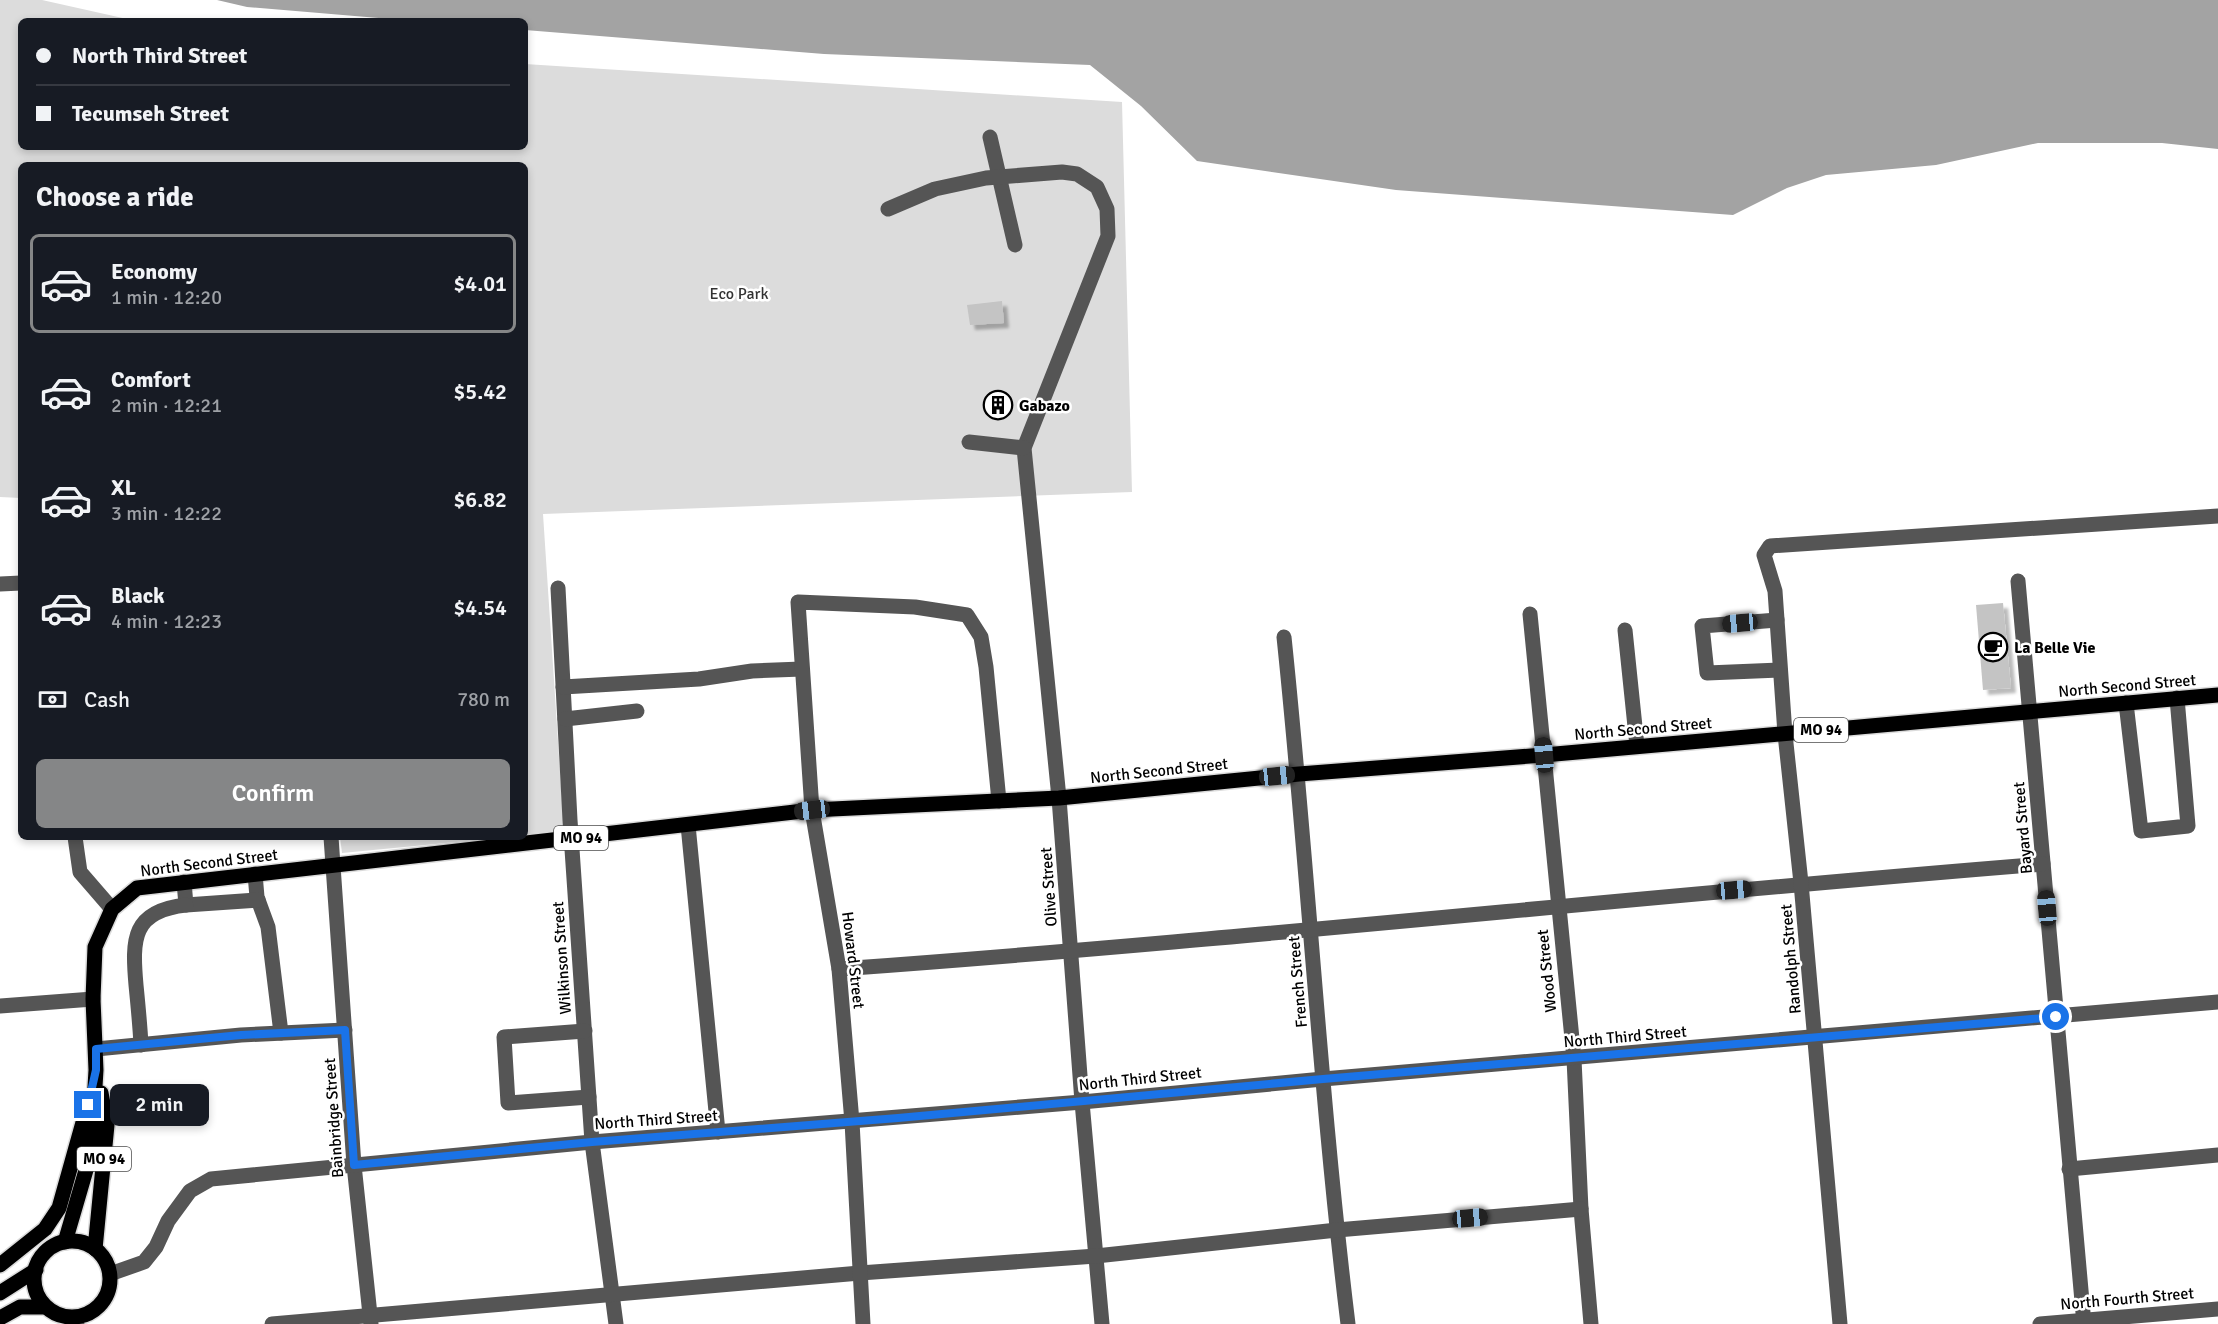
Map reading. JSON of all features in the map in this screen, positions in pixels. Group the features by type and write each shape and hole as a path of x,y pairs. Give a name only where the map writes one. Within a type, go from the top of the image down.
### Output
{"main road":[{"name":"North Second Street","path":"112,909 137,888 812,810 1059,798 1299,774 1544,755 2218,694"},
{"name":"MO 94","path":"96,1249 107,1125 96,1070 93,999 94,947 112,909"},
{"name":"MO 94","path":"0,1265 45,1229 59,1208 96,1070"},
{"path":"65,1242 92,1153 96,1070"},
{"path":"65,1242 81,1242 96,1249 105,1260 110,1274 109,1290 101,1305 88,1315 74,1321 45,1307 36,1290 36,1270 46,1251 65,1242"},
{"path":"0,1293 36,1270"},
{"path":"0,1318 20,1307 45,1307"}],"street":[{"path":"990,137 1015,245"},
{"path":"888,209 935,189 998,177 1062,172 1077,174 1097,188 1107,208 1108,236 1024,448 969,442"},
{"name":"Olive Street","path":"1024,448 1059,798 1082,1102 1102,1324"},
{"name":"Randolph Street","path":"1840,1324 1801,884 1785,734 1775,591 1764,555 1770,546 2218,516"},
{"name":"Bayard Street","path":"2018,581 2084,1322"},
{"path":"0,584 18,583"},
{"name":"Wilkinson Street","path":"558,588 571,839 592,1142 616,1324"},
{"name":"Howard Street","path":"863,1324 852,1122 839,969 812,810 798,602 915,607 967,615 981,637 999,801"},
{"name":"Wood Street","path":"1530,614 1574,1059 1581,1209 1591,1324"},
{"path":"1777,620 1702,626 1707,673 1780,670"},
{"path":"1625,630 1636,746"},
{"name":"French Street","path":"1284,637 1299,774 1337,1230 1348,1324"},
{"path":"563,687 699,679 752,671 802,669"},
{"path":"2126,703 2141,831 2188,826 2177,698"},
{"path":"565,718 638,711"},
{"path":"688,825 718,1132"},
{"path":"75,840 80,872 112,909"},
{"name":"Bainbridge Street","path":"331,840 354,1165 370,1319"},
{"path":"839,969 1071,952 1801,884 2043,864"},
{"path":"255,874 258,900 268,927 281,1033"},
{"path":"184,882 186,905"},
{"path":"141,1045 134,956 136,935 146,921 169,907 258,900"},
{"path":"0,1006 93,999"},
{"name":"North Third Street","path":"110,1274 144,1262 156,1247 168,1221 190,1191 211,1179 592,1142 852,1122 2218,1002"},
{"path":"96,1049 281,1033 345,1030"},
{"path":"585,1031 504,1037 508,1102 589,1097"},
{"path":"2069,1169 2218,1155"},
{"path":"272,1324 370,1319 612,1294 1096,1256 1337,1230 1581,1209"},
{"name":"North Fourth Street","path":"2040,1324 2218,1309"}],"green space":[{"name":"Eco Park","path":"0,0 42,0 123,18 18,18 18,150 528,150 528,64 1122,102 1132,492 543,514 564,832 528,835 528,162 18,162 18,498 0,497"},
{"path":"340,840 477,840 342,853"}],"shaded area":[{"path":"217,0 2218,0 2218,149 2162,143 2038,143 1936,165 1826,175 1787,188 1733,215 1396,190 1197,161 1141,106 1090,65 824,54 528,30 528,18 378,18 247,7"}],"building":[{"path":"1002,301 1004,323 970,325 967,305"},
{"name":"Gabazo","path":"995,397 1001,397 1005,404 1001,411 995,411 991,407 991,401"},
{"name":"La Belle Vie","path":"2003,603 2011,688 1983,690 1976,605"}],"place":[{"name":"Gabazo","path":"998,405"},
{"name":"La Belle Vie","path":"1993,647"}],"route":[{"path":"88,1105 96,1070 96,1049 241,1035 345,1030 354,1165 592,1142 898,1118 1323,1079 2056,1017"}]}
